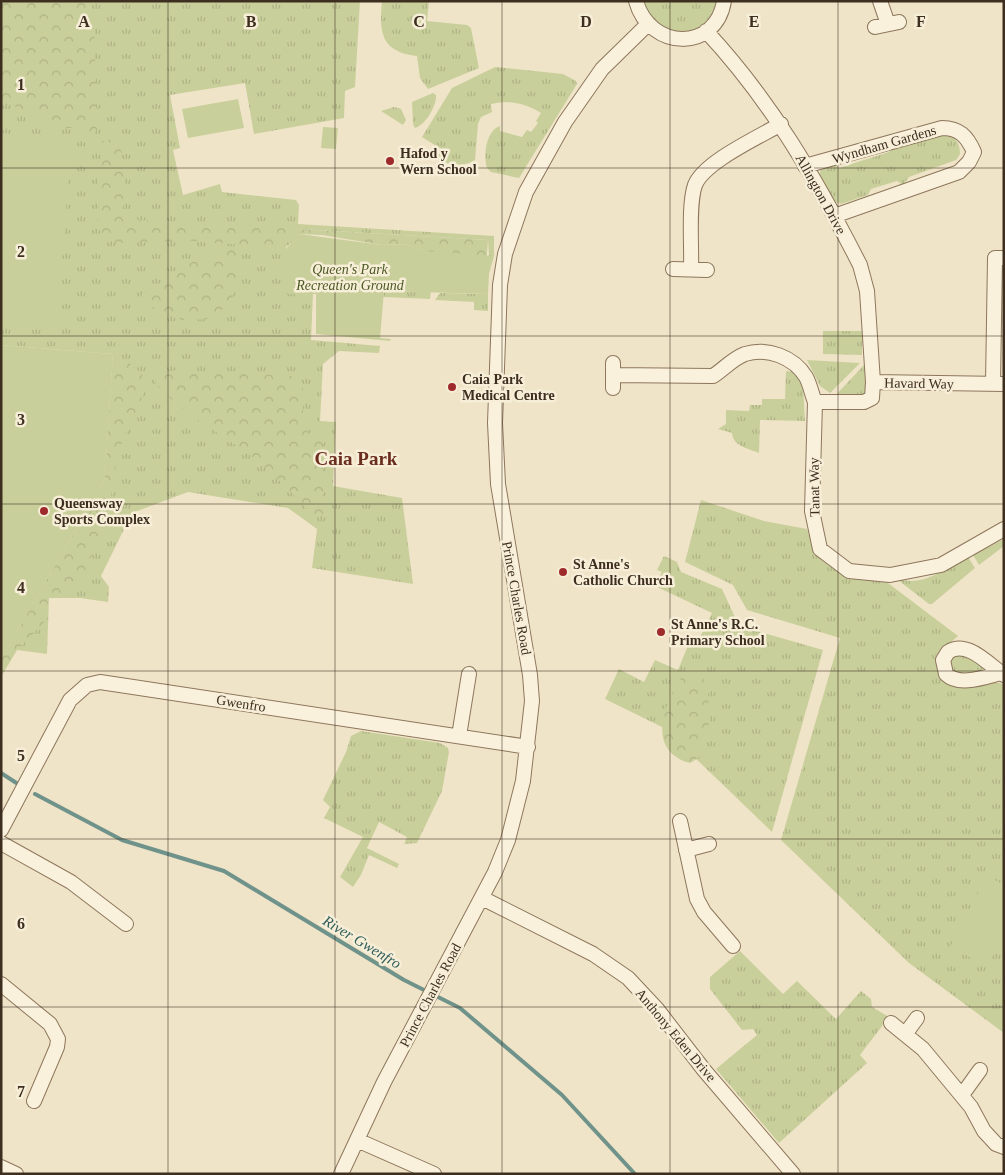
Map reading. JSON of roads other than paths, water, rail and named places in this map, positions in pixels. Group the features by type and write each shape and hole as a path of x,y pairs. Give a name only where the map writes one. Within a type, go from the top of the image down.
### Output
{"street":[{"path":"636,1 647,25 657,33 676,38 695,37 706,30 716,20 724,1"},
{"path":"880,1 887,24"},
{"name":"Prince Charles Road","path":"341,1174 384,1082 482,898 508,840 523,781 531,723 530,675 500,499 495,454 501,278 505,254 526,192 537,168 565,122 602,69 647,25"},
{"name":"Allington Drive","path":"706,30 741,69 781,124 860,265 867,291 873,382"},
{"path":"691,270 692,199 695,185 711,166 781,124"},
{"name":"Wyndham Gardens","path":"805,166 942,128 954,128 968,138 974,152 969,162 959,172 834,216"},
{"path":"998,384 995,258 1004,258"},
{"path":"673,269 707,270"},
{"path":"613,375 713,376 729,362 745,354 765,352 788,358 806,377 815,402"},
{"name":"Havard Way","path":"815,402 864,402 872,398 873,382 998,384"},
{"name":"Tanat Way","path":"815,402 812,511 820,549 849,571 890,575 941,565 1004,529"},
{"path":"460,736 469,674"},
{"name":"Gwenfro","path":"1,830 70,700 87,685 100,682 528,747"},
{"path":"680,821 697,899 704,912 733,946"},
{"path":"1,843 71,882 126,924"},
{"path":"686,850 709,844"},
{"name":"Anthony Eden Drive","path":"482,898 579,946 628,978 657,1009 704,1070 793,1174"},
{"path":"1,984 50,1024 58,1039 57,1047 34,1102"},
{"path":"906,1034 918,1018"},
{"path":"891,1023 924,1049 962,1095 979,1119 984,1131 996,1144 1004,1146"},
{"path":"962,1095 980,1070"},
{"path":"357,1140 434,1174"},
{"path":"1,1166 16,1174"}],"waterway":[{"name":"River Gwenfro","path":"1,773 21,786"},
{"name":"River Gwenfro","path":"35,794 122,840 224,871 404,980 428,992"},
{"name":"River Gwenfro","path":"434,995 460,1008 562,1095 635,1174"}],"place":[{"name":"Hafod y Wern School","path":"390,161"},
{"name":"Caia Park Medical Centre","path":"452,387"},
{"name":"Queensway Sports Complex","path":"44,511"},
{"name":"St Anne's Catholic Church","path":"563,572"},
{"name":"St Anne's R.C. Primary School","path":"661,632"}],"district":[{"name":"Caia Park","path":"356,458"}],"park label":[{"name":"Queen's Park Recreation Ground","path":"350,278"}]}
